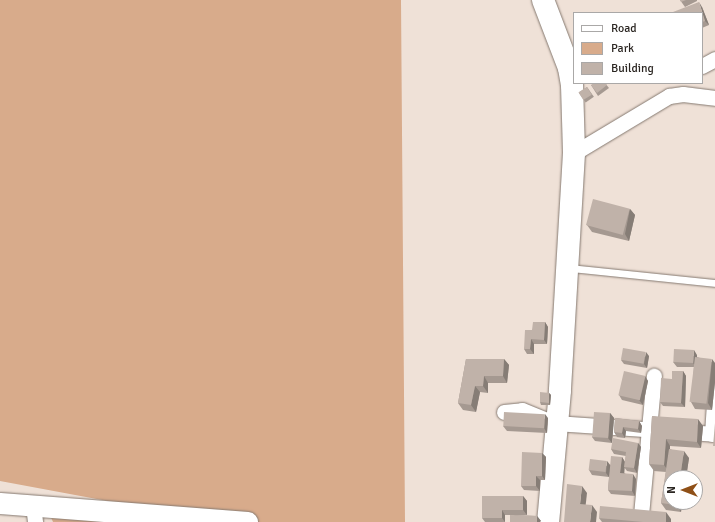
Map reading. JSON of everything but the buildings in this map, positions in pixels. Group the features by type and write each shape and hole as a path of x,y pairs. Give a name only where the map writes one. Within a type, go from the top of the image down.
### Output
{"main road":[{"path":"543,0 569,68 572,85 574,153 560,391 555,423 548,522"}],"street":[{"path":"703,65 715,59"},
{"path":"574,153 669,96 683,94 715,98"},
{"path":"641,515 654,376"},
{"path":"504,412 522,410 555,423 648,431 713,434 715,388"},
{"path":"0,503 34,514 247,522"}],"lane":[{"path":"568,268 715,283"}],"green space":[{"path":"0,0 401,0 405,522 53,522 50,515 172,513 0,481"}]}
